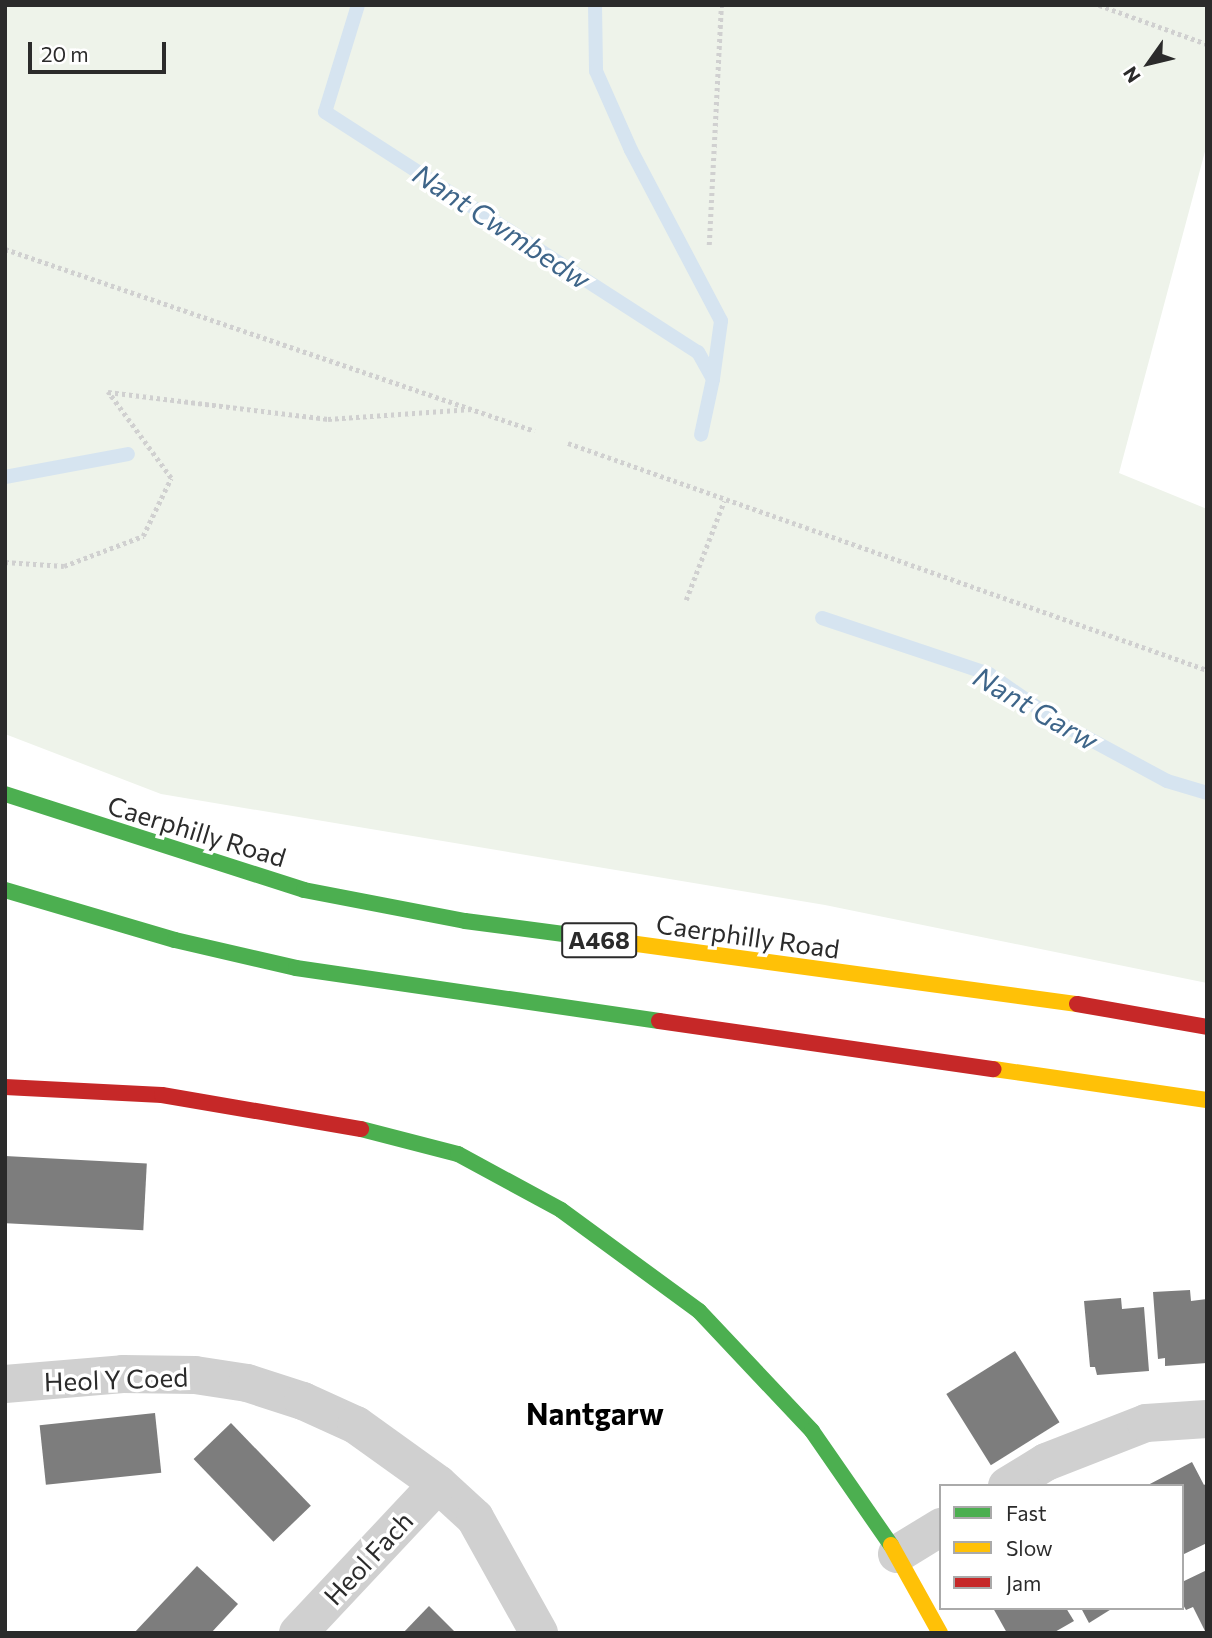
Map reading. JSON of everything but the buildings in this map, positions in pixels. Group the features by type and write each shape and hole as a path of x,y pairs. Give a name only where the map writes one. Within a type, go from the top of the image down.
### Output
{"main road":[{"name":"Caerphilly Road","path":"5,794 148,844 317,893 465,921 1034,996 1207,1027"},
{"path":"5,890 175,940 296,968 1207,1100"},
{"path":"5,1087 162,1095 363,1129 458,1154 561,1210 699,1311 812,1431 897,1553 940,1633"}],"street":[{"name":"Heol Y Coed","path":"5,1384 123,1374 195,1375 247,1383 303,1401 356,1425 438,1483 475,1518 539,1633"},
{"path":"1010,1484 1046,1462 1146,1423 1207,1419"},
{"name":"Heol Fach","path":"298,1633 438,1483"},
{"path":"897,1553 939,1528"}],"path":[{"path":"709,245 721,5"},
{"path":"1098,5 1207,44"},
{"path":"5,249 535,431"},
{"path":"5,562 64,566 143,536 171,478 108,392 328,419 471,409"},
{"path":"568,443 724,501 1207,670"},
{"path":"686,600 724,501"}],"shaded area":[{"path":"5,5 1207,5 1207,144 1119,473 1207,509 1207,983 825,905 161,794 5,734"}],"waterway":[{"name":"Nant Cwmbedw","path":"358,5 325,112 698,352 713,379 701,435"},
{"path":"595,5 596,71 631,150 721,321 713,379"},
{"name":"Nant Garw","path":"5,477 128,454"},
{"name":"Nant Garw","path":"822,618 989,674 1058,722 1167,781 1207,793"}],"traffic: fast":[{"path":"5,794 304,890 465,921 571,935"},
{"path":"5,890 175,940 296,968 659,1021"},
{"path":"361,1129 458,1154 561,1210 699,1311 812,1431 891,1545"}],"traffic: slow":[{"path":"571,935 1077,1004"},
{"path":"994,1069 1207,1100"},
{"path":"891,1545 940,1633"}],"traffic: jam":[{"path":"1077,1004 1207,1027"},
{"path":"659,1021 994,1069"},
{"path":"5,1087 162,1095 361,1129"}],"district":[{"name":"Nantgarw","path":"595,1413"}]}
